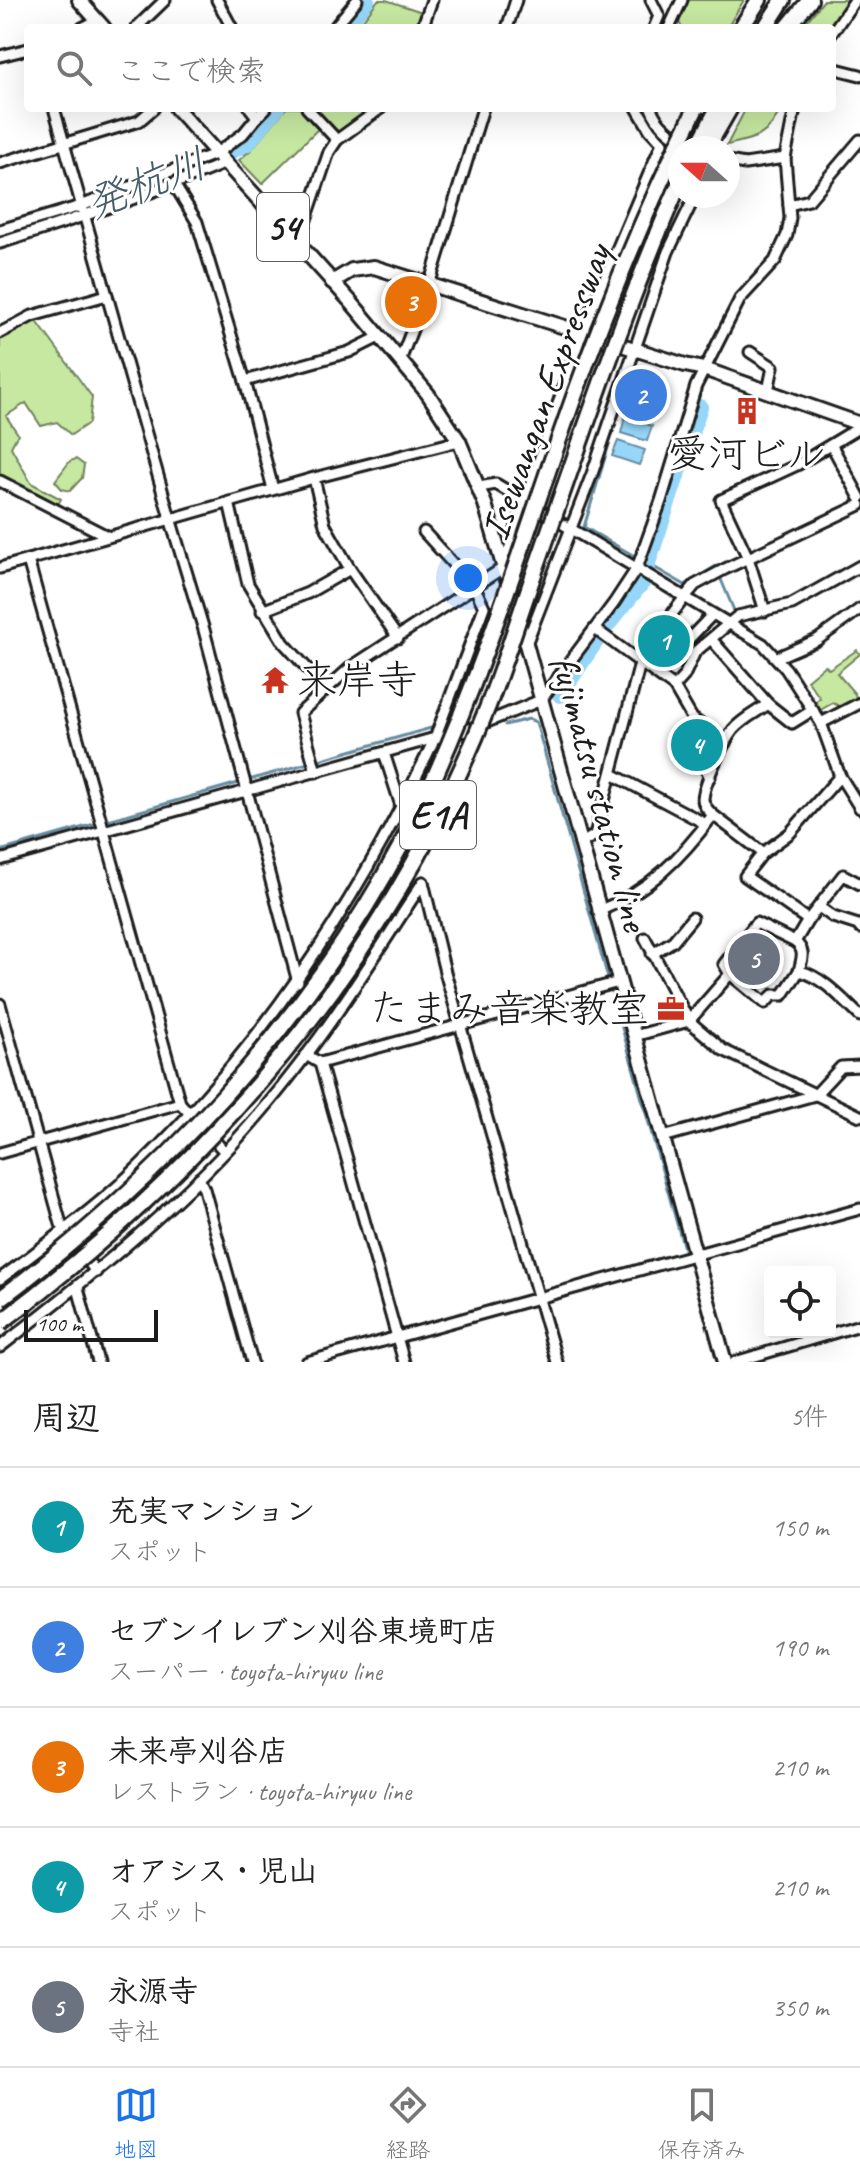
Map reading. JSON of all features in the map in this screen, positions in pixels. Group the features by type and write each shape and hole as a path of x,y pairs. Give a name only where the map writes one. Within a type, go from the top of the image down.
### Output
{"highway":[{"path":"744,24 759,0"},
{"path":"768,24 783,0"},
{"path":"790,24 810,0"},
{"name":"Isewangan Expressway","path":"0,1299 104,1216 168,1156 220,1100 297,1005 370,897 431,785 496,623 597,334 663,173 694,112"},
{"path":"703,136 717,116"},
{"path":"711,136 717,116"},
{"name":"Isewangan Expressway","path":"0,1323 116,1230 182,1169 236,1111 314,1016 387,907 449,793 487,709 617,336 668,208"},
{"path":"617,336 676,208"}],"main road":[{"path":"79,0 100,24"},
{"name":"54","path":"180,112 332,282 352,270 374,267 704,369 860,425"},
{"name":"fujimatsu station line","path":"332,282 428,394 459,441 479,487 526,644 598,911 613,983 634,1036 725,1362"}],"street":[{"path":"140,24 165,0"},
{"path":"217,0 230,24"},
{"path":"337,24 357,0"},
{"path":"423,24 432,0"},
{"path":"508,24 516,0"},
{"path":"651,0 659,16 656,24"},
{"path":"671,24 682,0"},
{"path":"836,27 855,0"},
{"path":"0,56 24,50"},
{"path":"836,69 860,75"},
{"path":"55,112 204,630 298,982"},
{"path":"0,163 139,121 149,112"},
{"path":"253,112 257,117"},
{"path":"0,230 82,211 174,184 226,163 243,134 262,112"},
{"path":"311,112 337,140"},
{"path":"298,243 329,152 337,140 376,112"},
{"path":"400,361 429,285 482,112"},
{"path":"315,770 300,713 351,667 503,568 582,332 662,143 639,112"},
{"path":"652,112 665,129 676,136"},
{"path":"0,860 245,788 478,726 541,700 640,570 696,386 740,299 782,249 790,218 785,158 794,112"},
{"path":"789,205 809,200 860,140"},
{"path":"740,163 785,158"},
{"path":"0,243 82,211 226,163"},
{"path":"174,184 197,222 245,381 273,489"},
{"path":"526,644 668,252 689,208"},
{"path":"0,333 32,316 107,295"},
{"path":"245,381 349,352 379,337"},
{"path":"750,352 773,367 768,391"},
{"path":"765,611 748,558 721,500 797,465 832,446 860,425"},
{"path":"0,568 273,489 459,441"},
{"path":"832,446 860,498"},
{"path":"314,478 325,525 350,569 398,638"},
{"path":"0,481 108,536"},
{"path":"479,487 496,484 763,644 778,657 821,723 840,776 860,808"},
{"path":"229,502 248,584 284,643 325,688"},
{"path":"580,844 595,835 643,652 685,597 695,585 860,505"},
{"path":"0,1279 117,1187 190,1113 247,1047 298,982 402,809 435,738 484,607 475,588 424,532"},
{"path":"28,560 180,1103 225,1152"},
{"path":"674,687 684,676 695,652 727,623 738,616 792,604 860,566"},
{"path":"262,611 308,593 350,569"},
{"path":"778,657 817,640 860,609"},
{"path":"688,640 712,615"},
{"path":"596,631 674,687 692,718 725,743"},
{"path":"711,639 768,704 792,723 813,710"},
{"path":"821,723 860,703"},
{"path":"763,853 713,815 703,800 725,743 736,726 768,704"},
{"path":"686,746 698,755 710,777"},
{"path":"384,753 402,809"},
{"path":"612,774 706,824"},
{"path":"808,920 745,876 763,853 790,833 840,776"},
{"path":"598,911 644,888 674,863 713,815"},
{"path":"795,942 843,875 860,884"},
{"path":"0,1347 78,1288 134,1240 225,1152 306,1055 370,966 423,882 445,972 557,1362"},
{"path":"819,907 833,917 860,928"},
{"path":"652,954 673,941 692,918"},
{"path":"756,923 795,942 803,953 799,971 783,995 773,995 765,1003 730,974 724,964 756,923"},
{"path":"645,938 689,1021 723,1050 860,1116"},
{"path":"799,971 826,986 860,1016"},
{"path":"634,1036 689,1021 730,974"},
{"path":"320,1063 613,983"},
{"path":"0,1004 64,1231 96,1272"},
{"path":"306,1055 320,1063 404,1362"},
{"path":"663,1137 815,1095 841,1067 860,1066"},
{"path":"0,1153 180,1103"},
{"path":"199,1178 252,1362"},
{"path":"307,1362 860,1209"},
{"path":"78,1288 98,1362"},
{"path":"735,1362 860,1325"}],"green space":[{"path":"378,0 422,12 418,24 360,24"},
{"path":"689,0 744,0 729,24 680,24 678,20"},
{"path":"824,0 848,0 832,24 804,24"},
{"path":"283,112 306,112 320,127 262,184 239,160"},
{"path":"317,112 369,112 338,135"},
{"path":"744,112 779,112 766,131 740,142 740,136 732,136"},
{"path":"36,320 92,397 89,423 71,435 57,422 41,426 26,403 6,416 18,434 11,447 31,483 61,499 57,506 0,475 0,339"},
{"path":"76,459 84,465 82,478 70,491 62,489 55,481 70,461"},
{"path":"857,650 860,654 837,673 855,694 857,701 843,708 833,703 817,712 812,704 820,698 807,680 825,665 829,669"}],"water":[{"path":"625,417 652,426 647,441 621,433"},
{"path":"618,441 645,450 639,465 612,456"}],"waterway":[{"name":"発杭川","path":"347,24 367,0"},
{"name":"発杭川","path":"70,216 209,163 248,143 274,112"},
{"name":"発杭川","path":"0,238 37,227"},
{"path":"627,385 584,527 685,585 716,566"},
{"path":"560,695 602,632 647,577 648,563 700,407"},
{"path":"720,577 735,613"},
{"path":"505,725 529,719 536,722 685,1252"},
{"path":"0,851 431,728"}],"place":[{"name":"未来亭刈谷店","path":"411,302"},
{"name":"セブンイレブン刈谷東境町店","path":"641,395"},
{"name":"愛河ビル","path":"747,411"},
{"name":"充実マンション","path":"664,641"},
{"name":"来岸寺","path":"275,680"},
{"name":"オアシス・児山","path":"697,745"},
{"name":"永源寺","path":"754,959"},
{"name":"たまみ音楽教室","path":"671,1009"}]}
